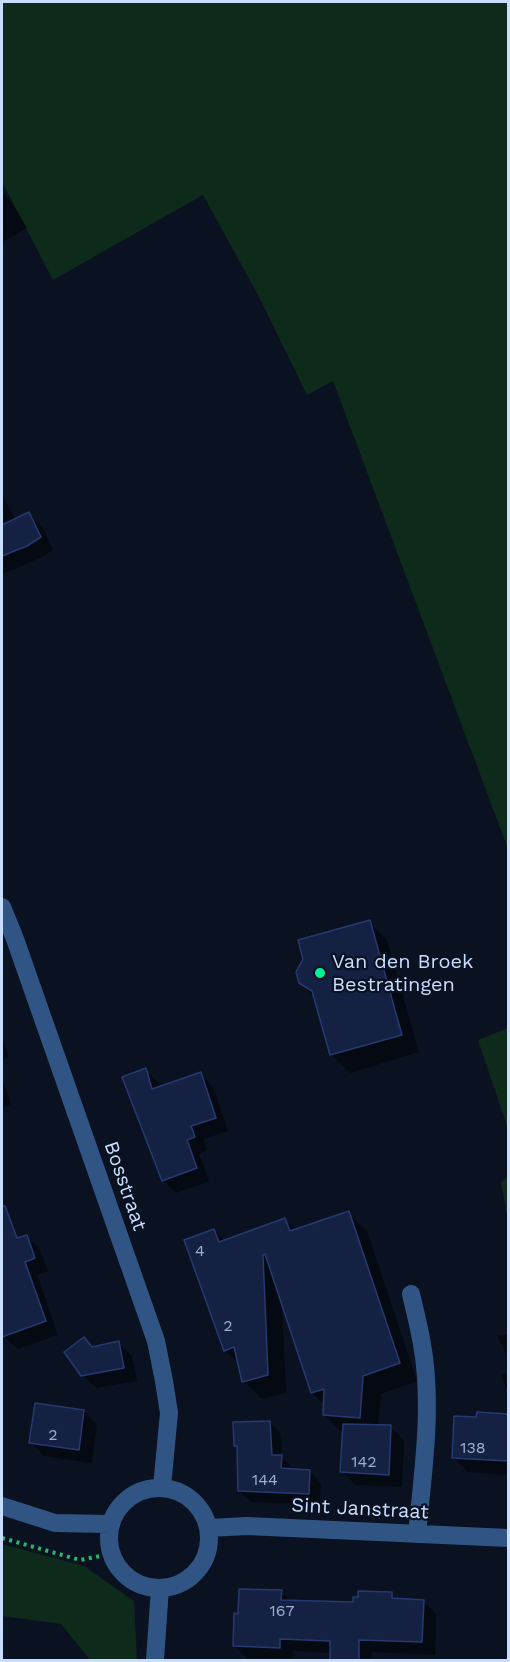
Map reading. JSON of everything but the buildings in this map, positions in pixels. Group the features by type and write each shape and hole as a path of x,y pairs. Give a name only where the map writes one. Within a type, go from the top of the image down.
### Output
{"street":[{"name":"Bosstraat","path":"2,907 156,1341 169,1413 162,1487"},
{"path":"411,1294 422,1345 426,1387 425,1442 417,1534"},
{"path":"162,1487 183,1493 200,1507 209,1528 209,1549 201,1567 185,1582 160,1588 140,1584 122,1572 111,1554 108,1539 110,1524 121,1504 139,1491 162,1487"},
{"path":"2,1506 55,1523 110,1524"},
{"name":"Sint Janstraat","path":"209,1528 247,1526 508,1538"},
{"path":"155,1660 160,1588"}],"path":[{"path":"2,1538 80,1560 111,1554"}],"green space":[{"path":"2,2 508,2 508,849 333,381 307,395 258,295 203,195 53,280 2,182"},
{"path":"508,1028 508,1129 478,1040"},
{"path":"508,1177 508,1220 501,1182"},
{"path":"2,1544 84,1566 134,1601 137,1660 90,1660 61,1624 2,1616"}],"place":[{"name":"Van den Broek Bestratingen","path":"320,973"}]}
